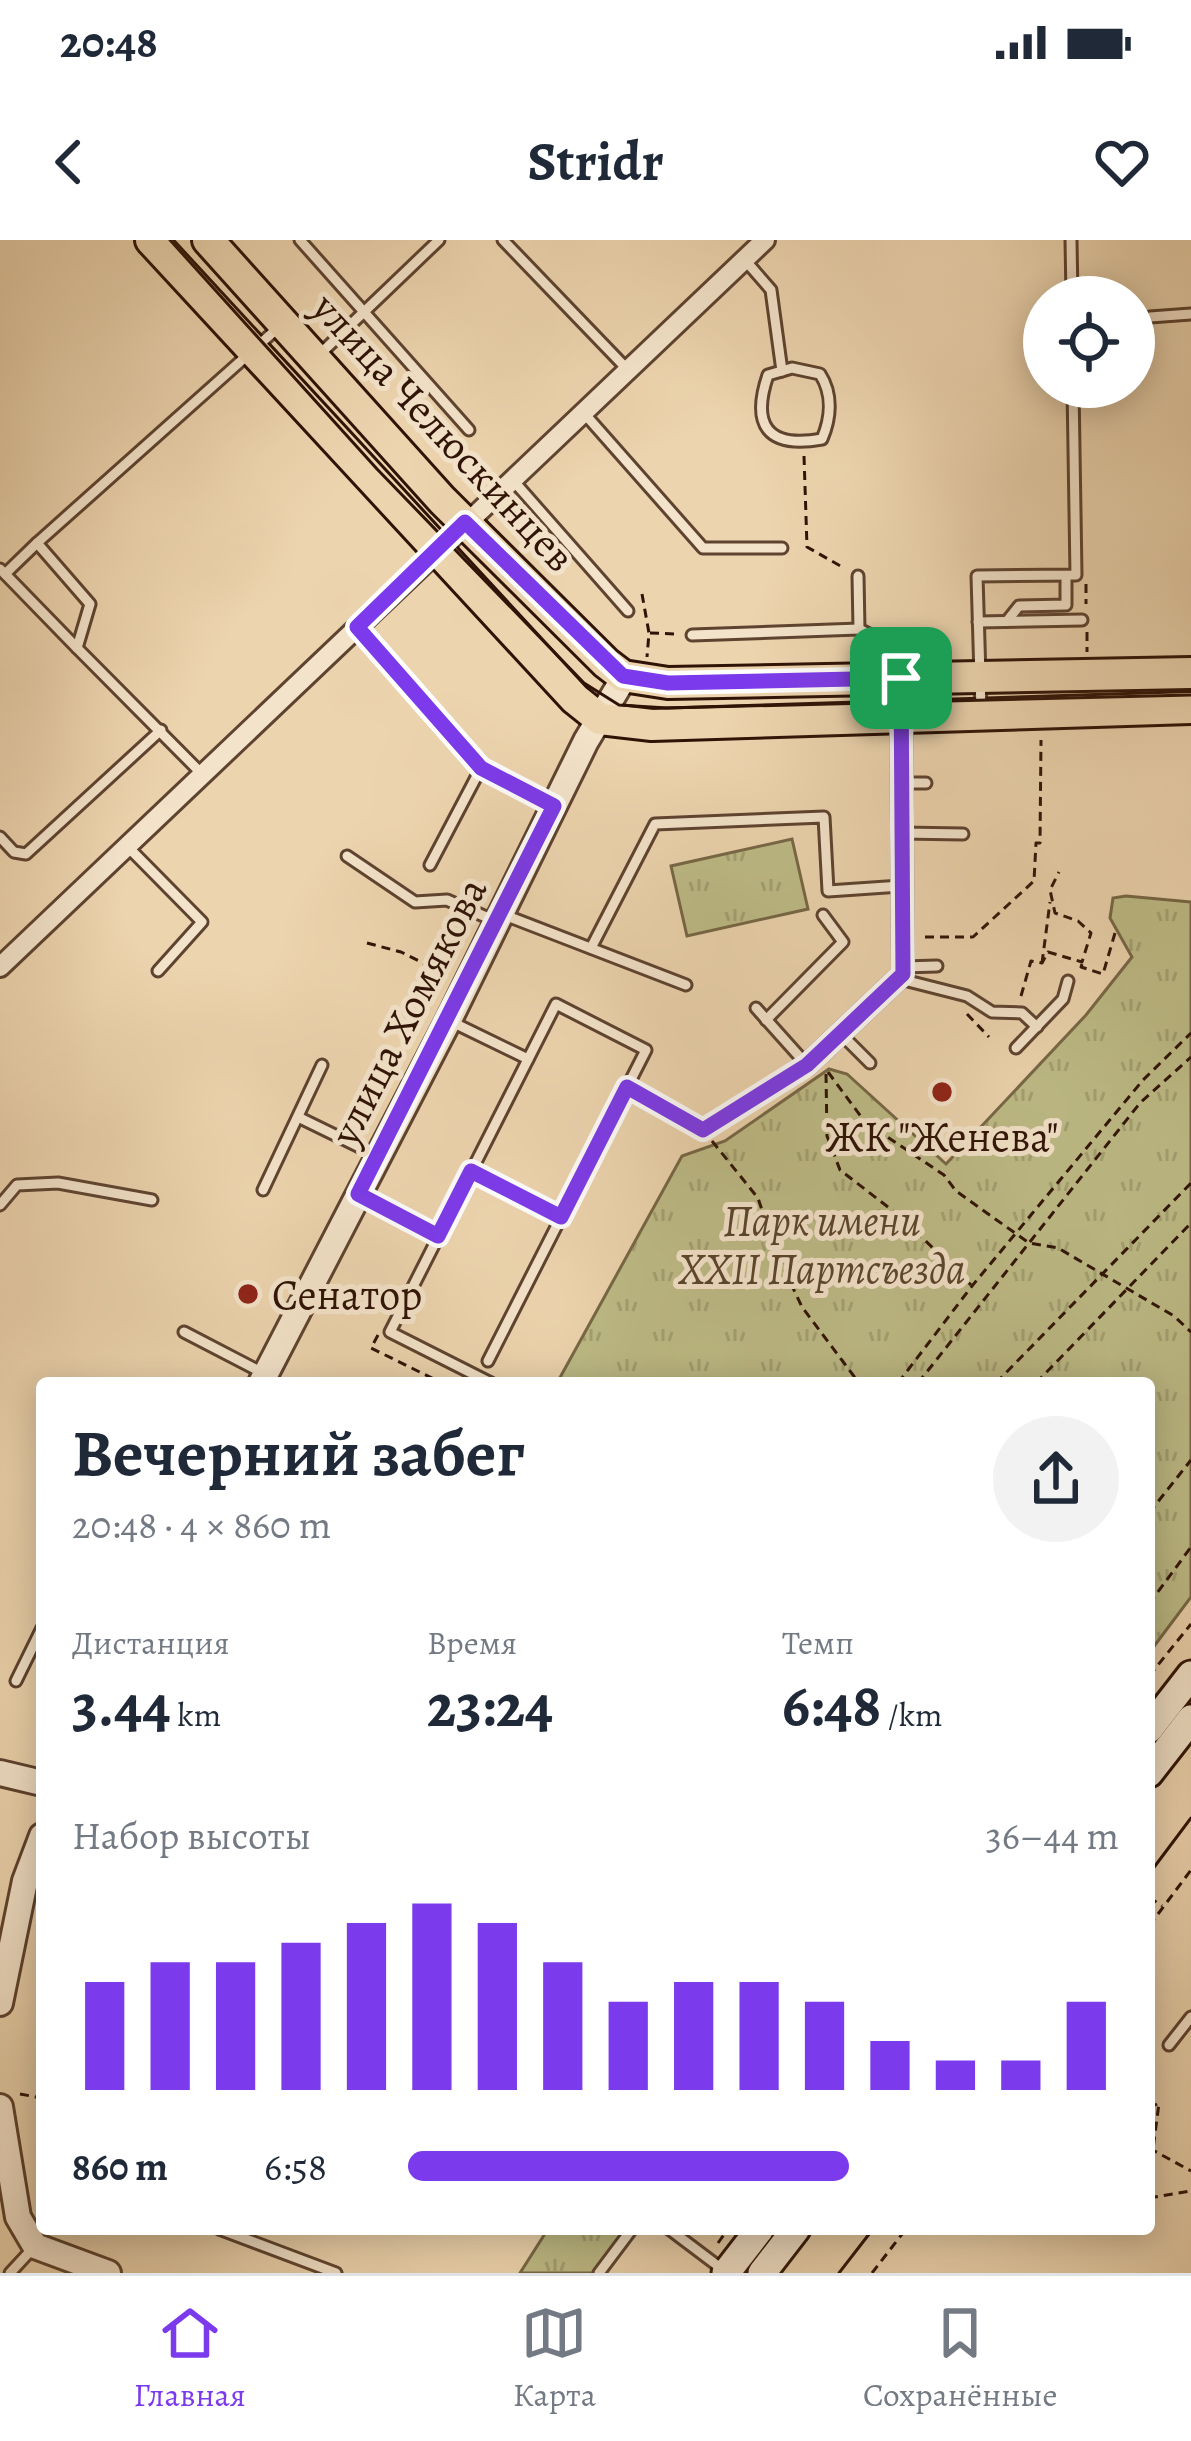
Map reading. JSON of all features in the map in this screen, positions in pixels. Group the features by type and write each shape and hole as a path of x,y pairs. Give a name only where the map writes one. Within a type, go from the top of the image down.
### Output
{"main road":[{"name":"улица Челюскинцев","path":"151,240 435,550 575,699 600,718"},
{"name":"улица Челюскинцев","path":"208,240 465,522 606,663 636,668"},
{"path":"636,668 668,683 1191,673"},
{"path":"600,718 640,725 1191,708"},
{"path":"1155,1721 1191,1675"},
{"path":"1155,1765 1191,1719"},
{"path":"726,2272 755,2235"},
{"path":"762,2273 791,2235"}],"street":[{"path":"0,967 763,241"},
{"name":"улица Хомякова","path":"264,1377 600,718 636,668"},
{"path":"816,1067 841,1034 902,973 901,678"},
{"path":"0,1773 36,1782"},
{"path":"0,2003 36,1865"},
{"path":"4,2100 11,2215 35,2246 58,2264 108,2273"}],"lane":[{"path":"300,240 469,430"},
{"path":"315,358 439,240"},
{"path":"503,240 627,369"},
{"path":"1071,240 1072,276"},
{"path":"745,260 771,290 782,370"},
{"path":"1155,317 1191,314"},
{"path":"204,776 3,571 283,323"},
{"path":"806,368 826,383 830,421 822,439 786,441 768,432 760,418 759,402 769,375 782,370 806,368"},
{"path":"981,716 977,576 1076,574 1073,408"},
{"path":"583,412 703,548 782,548"},
{"path":"511,478 628,611"},
{"path":"37,543 90,604 77,648"},
{"path":"858,576 859,629"},
{"path":"1007,621 1019,606 1066,605 1066,580"},
{"path":"978,622 1082,620"},
{"path":"357,627 481,768 554,806"},
{"path":"692,635 859,629 885,642 901,678"},
{"path":"0,837 14,852 26,854 161,730"},
{"path":"430,866 481,768"},
{"path":"902,783 926,783"},
{"path":"591,948 655,824 824,817 828,891 903,886"},
{"path":"902,833 963,834"},
{"path":"128,847 202,922 158,971"},
{"path":"347,856 415,902 447,900 686,985"},
{"path":"766,1021 843,942 823,915"},
{"path":"902,973 937,967"},
{"path":"902,973 967,996 992,1012 1022,1013 1036,1027"},
{"path":"1016,1048 1063,999 1067,981"},
{"path":"479,1377 389,1332 556,1004 646,1050 488,1361"},
{"path":"627,1087 703,1130 816,1067 756,1008"},
{"path":"449,1020 528,1059"},
{"path":"841,1034 870,1063"},
{"path":"262,1190 322,1065"},
{"path":"298,1117 379,1156"},
{"path":"471,1171 561,1217"},
{"path":"0,1205 17,1185 58,1183 152,1200"},
{"path":"358,1194 438,1236"},
{"path":"184,1332 260,1377"},
{"path":"457,1377 461,1368"},
{"path":"16,1681 36,1640"},
{"path":"1169,2045 1191,2017"},
{"path":"235,2235 336,2273"},
{"path":"599,2273 628,2235"},
{"path":"676,2235 726,2272"},
{"path":"10,2273 35,2246"}],"path":[{"path":"804,442 807,548 858,576"},
{"path":"636,668 649,633 642,594"},
{"path":"649,633 692,635"},
{"path":"925,937 973,937 1034,880 1036,843 1040,843 1041,733"},
{"path":"1056,922 1050,901 1051,882 1058,872"},
{"path":"1042,963 1056,922 1050,901"},
{"path":"1056,922 1078,921 1091,933 1081,967 1103,974 1115,933"},
{"path":"367,943 437,970"},
{"path":"1042,963 1048,952 1082,962"},
{"path":"1016,1013 1031,961 1042,963"},
{"path":"958,1006 989,1036"},
{"path":"903,1377 1143,1080 1191,1033"},
{"path":"923,1377 1140,1102 1191,1057"},
{"path":"816,1067 831,1063"},
{"path":"816,1067 866,1122 1029,1243 1058,1248 1174,1316 1191,1332"},
{"path":"816,1067 826,1136 840,1170 902,1217 972,1286"},
{"path":"703,1130 758,1198 802,1307 854,1377"},
{"path":"1002,1377 1191,1183"},
{"path":"1042,1377 1191,1223"},
{"path":"1155,1505 1191,1460"},
{"path":"1155,1596 1191,1547"},
{"path":"1155,1669 1191,1624"},
{"path":"1155,1918 1191,1870"},
{"path":"1155,1901 1163,1907"},
{"path":"4,2100 36,2098"},
{"path":"1155,2151 1191,2171"},
{"path":"1155,2197 1191,2191"},
{"path":"872,2273 902,2235"}],"green space":[{"path":"792,839 808,909 687,936 671,866"},
{"name":"Парк имени XXII Партсъезда","path":"1113,898 1191,902 1191,1597 1155,1645 1155,1377 560,1377 682,1156 725,1141 829,1069 847,1074 946,1164 1086,1015 1132,957 1110,918"},
{"path":"544,2235 622,2235 593,2273 520,2273"}],"tram line":[{"path":"170,240 377,469 584,683 619,705 667,708 1191,695"},
{"path":"1155,1866 1191,1818"},
{"path":"839,2273 868,2235"}],"place":[{"name":"ЖК \"Женева\"","path":"942,1092"},
{"name":"Сенатор","path":"248,1294"}],"route":[{"path":"465,522 623,676 668,683 901,678 903,974 898,982 807,1065 703,1130 627,1087 561,1217 471,1171 438,1236 358,1194 554,806 481,768 357,627 435,550 465,522"}]}
